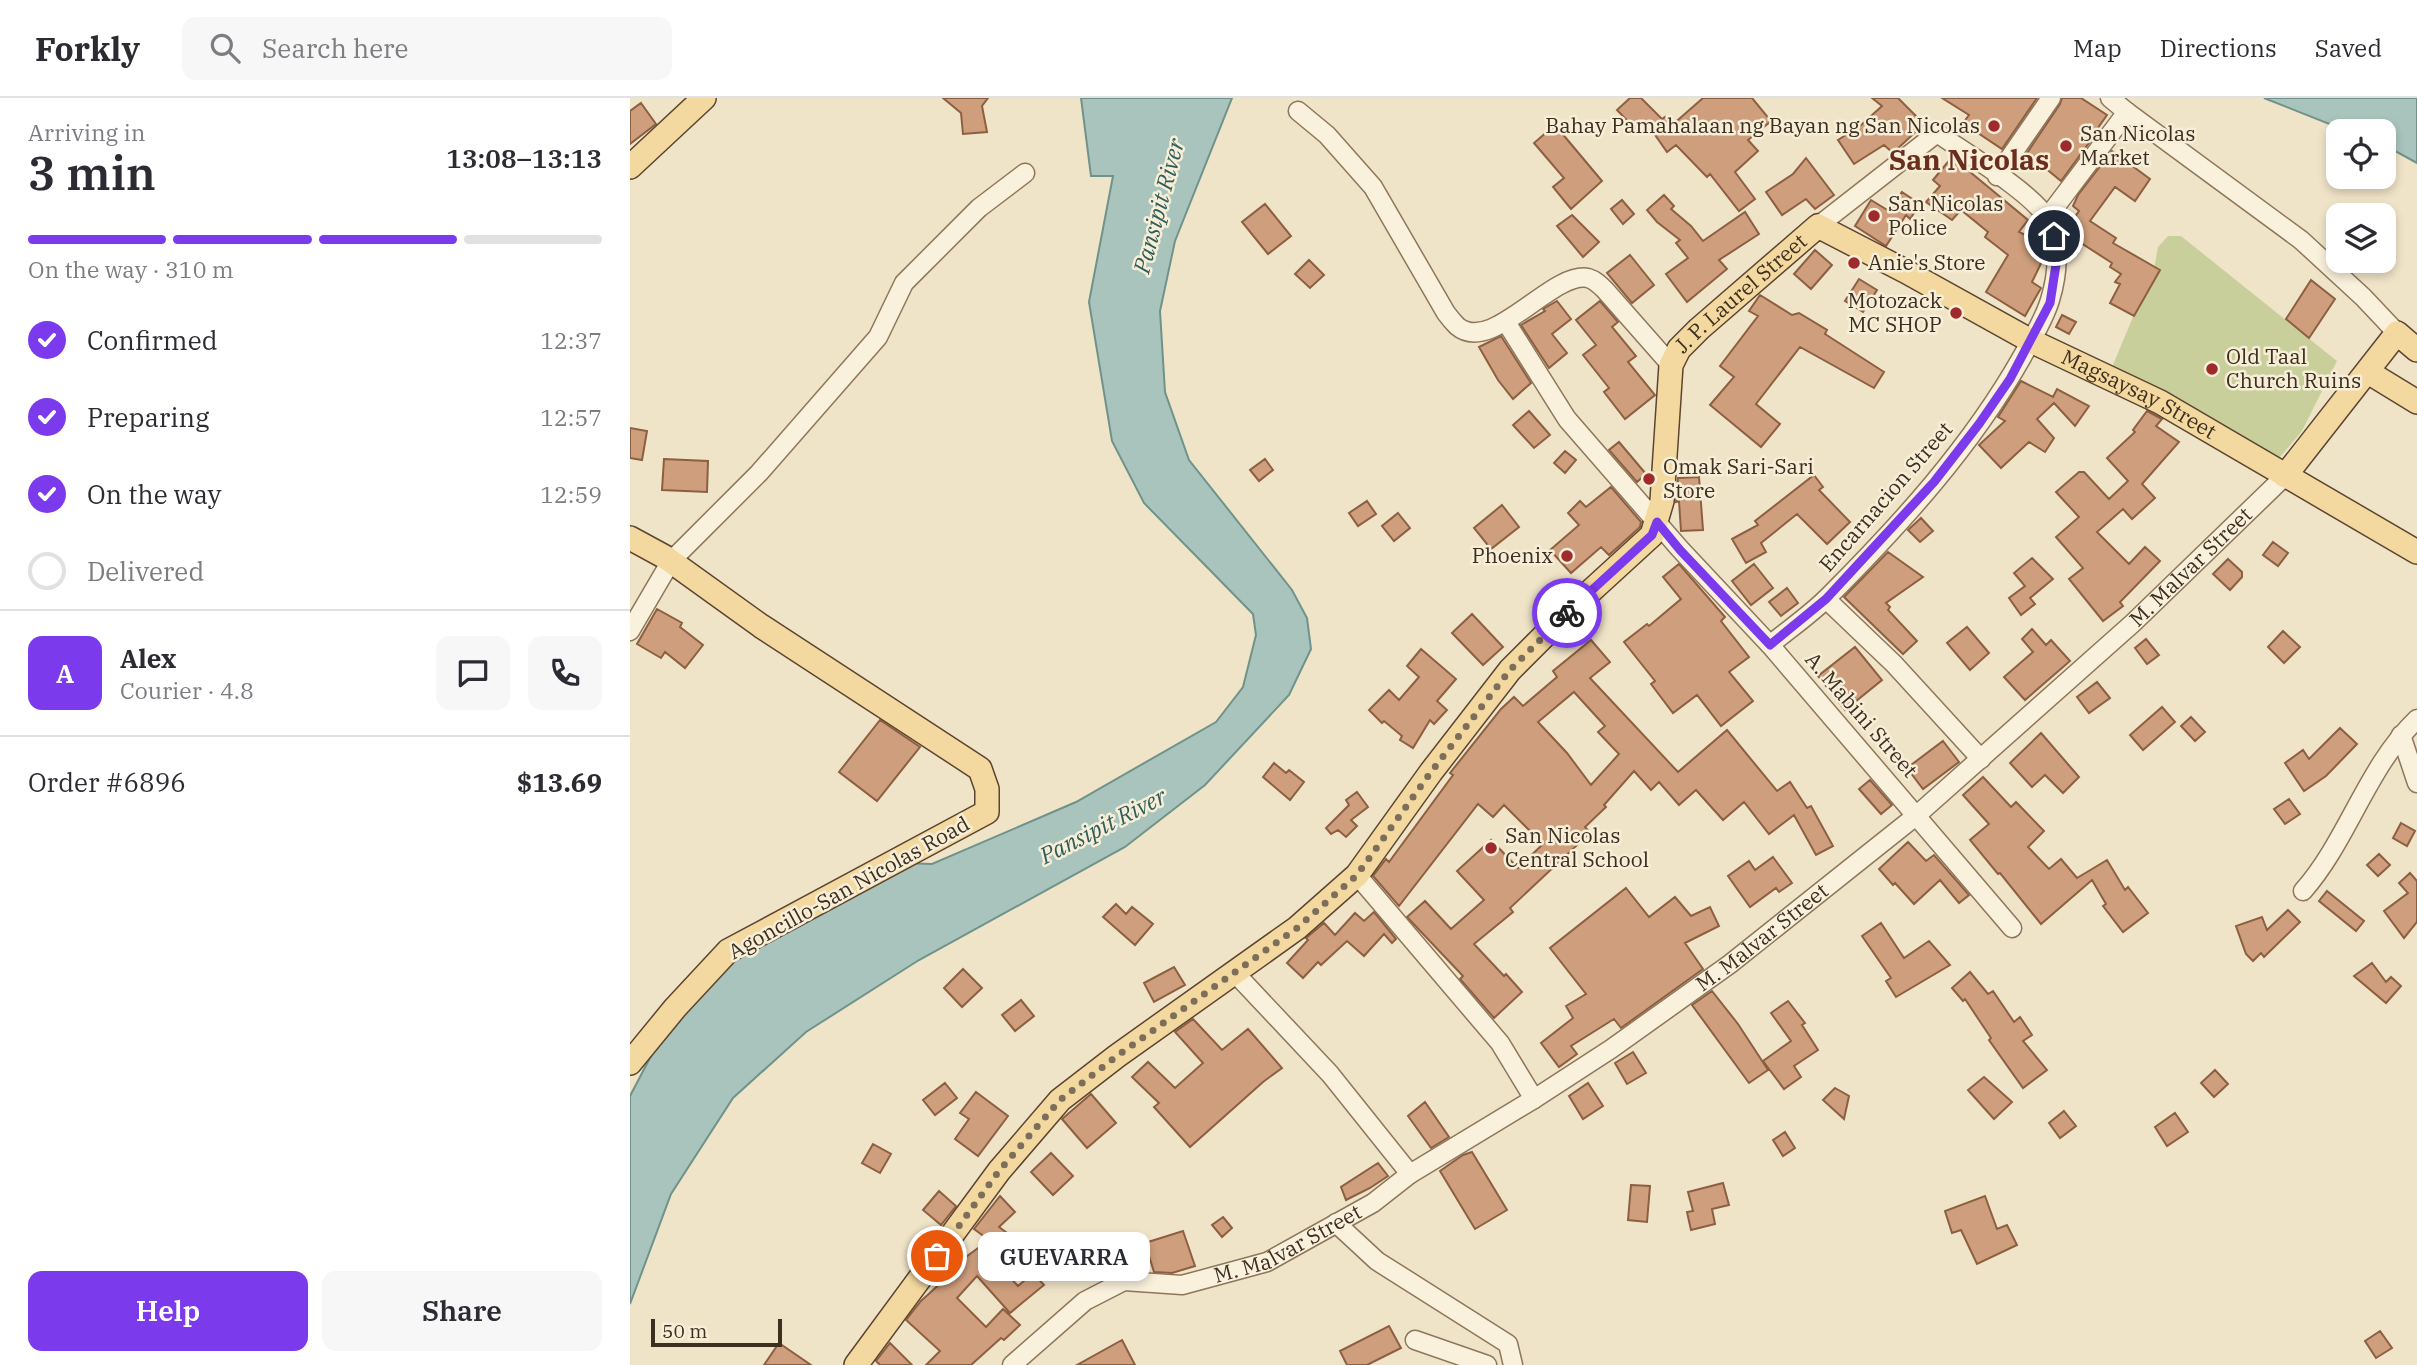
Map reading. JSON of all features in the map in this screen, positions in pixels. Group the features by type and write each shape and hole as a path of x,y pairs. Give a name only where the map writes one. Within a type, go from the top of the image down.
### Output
{"main road":[{"path":"630,167 704,98"},
{"name":"Magsaysay Street","path":"1818,226 2031,341 2160,402 2417,552"},
{"name":"J. P. Laurel Street","path":"856,1365 999,1171 1060,1100 1117,1056 1297,928 1357,875 1431,772 1510,670 1569,611 1652,535 1662,502 1671,365 1679,349 1818,226"},
{"path":"2397,333 2417,350"},
{"name":"M. Malvar Street","path":"2285,476 2397,333"},
{"path":"2368,372 2417,402"},
{"name":"Agoncillo-San Nicolas Road","path":"630,538 671,561 761,626 980,769 987,789 988,812 728,951 675,1008 630,1063"}],"street":[{"path":"2051,98 1997,176 2033,201 2047,218 2127,113"},
{"path":"2110,98 2301,240 2363,297 2397,333"},
{"path":"1298,111 1328,135 1373,187 1446,313 1458,327 1470,332 1488,329 1506,322 1564,283 1586,278 1596,281 1605,290 1671,365"},
{"name":"J. P. Laurel Street","path":"1818,226 1937,133 1997,176"},
{"path":"630,631 671,561 759,473 878,337 904,283 979,208 1025,173"},
{"name":"Encarnacion Street","path":"1770,645 1826,599 1934,482 2010,379 2050,303 2057,258 2054,236 2047,218"},
{"name":"A. Mabini Street","path":"1506,322 1567,419 1680,550 1770,645 2012,928"},
{"name":"M. Malvar Street","path":"1012,1365 1085,1301 1124,1281 1182,1285 1267,1262 1373,1203 1410,1174 1534,1100 1611,1049 1730,964 1917,814 2133,623 2285,476"},
{"path":"1826,599 1894,664 1981,759"},
{"path":"2304,891 2322,871 2401,735 2417,719"},
{"path":"2401,735 2417,783"},
{"path":"1357,875 1500,1043 1534,1100"},
{"path":"1235,973 1330,1074 1410,1174"},
{"path":"1336,1223 1377,1261 1508,1344 1513,1365"},
{"path":"1415,1340 1487,1365"}],"green space":[{"path":"2168,236 2181,236 2337,361 2302,431 2275,463 2110,372 2155,264 2158,247"}],"water":[{"name":"Pansipit River","path":"1081,98 1232,98 1175,241 1160,311 1165,392 1189,460 1292,590 1307,618 1311,649 1289,695 1205,785 1125,847 919,960 806,1032 733,1098 671,1194 630,1304 630,1096 684,993 742,938 902,863 932,864 1076,802 1216,722 1243,687 1256,635 1253,614 1144,503 1112,441 1089,302 1113,176 1091,176"},
{"path":"2264,98 2417,98 2417,163 2396,152 2396,119 2326,119 2326,123"}],"building":[{"path":"943,98 988,98 982,106 987,132 963,134 961,113"},
{"path":"1630,98 1641,98 1662,119 1665,117 1671,126 1703,98 1752,98 1771,121 1748,140 1758,151 1735,172 1755,199 1739,211 1710,174 1707,177 1676,145 1667,152 1646,122 1637,131 1617,110"},
{"path":"1872,98 1898,98 1924,124 1893,153 1884,145 1854,164 1838,140 1860,126 1882,106"},
{"name":"Bahay Pamahalaan ng Bayan ng San Nicolas","path":"1942,98 2037,98 2002,149 1963,123 1969,115"},
{"path":"2062,98 2081,98 2107,115 2061,181 2027,153"},
{"path":"641,103 656,124 630,144 630,111"},
{"path":"1555,125 1602,181 1571,209 1553,187 1564,178 1534,143"},
{"path":"2112,151 2150,179 2135,201 2115,187 2090,221 2116,238 2113,243 2160,270 2134,316 2110,303 2120,284 2115,282 2121,274 2110,267 2112,263 2064,232 2079,211 2073,206 2078,195"},
{"path":"1952,157 2028,220 2019,232 2044,244 2045,255 2032,282 2041,288 2025,316 1986,292 2008,255 1985,237 1988,232 1961,210 1952,220 1926,202 1940,186 1933,180"},
{"path":"1806,158 1834,195 1815,209 1806,199 1782,215 1766,192 1793,174"},
{"path":"1902,192 1920,204 1910,219 1906,215 1886,246 1855,226 1871,200 1889,211"},
{"path":"1664,195 1674,206 1671,209 1691,226 1703,241 1745,212 1759,234 1719,260 1727,269 1687,302 1666,274 1688,258 1676,243 1680,240 1657,222 1647,210"},
{"path":"1622,200 1634,214 1623,224 1611,209"},
{"path":"1265,204 1291,236 1268,254 1242,222"},
{"path":"1572,215 1599,242 1583,257 1557,226"},
{"path":"1815,250 1832,265 1811,289 1794,274"},
{"path":"1630,255 1654,285 1632,303 1607,273"},
{"path":"1309,260 1324,275 1310,288 1295,274"},
{"path":"1859,279 1877,290 1863,312 1845,301"},
{"path":"2311,280 2335,299 2309,338 2286,319"},
{"path":"1760,295 1792,315 1799,313 1827,330 1825,334 1884,372 1874,388 1800,347 1756,404 1780,424 1761,447 1710,405 1734,377 1720,366 1758,316 1749,311"},
{"path":"1557,301 1571,319 1552,334 1567,353 1549,368 1521,325"},
{"path":"1600,301 1618,322 1612,327 1636,356 1628,362 1655,395 1625,419 1604,392 1609,388 1583,355 1596,345 1576,320"},
{"path":"2062,315 2076,322 2069,334 2056,327"},
{"path":"1501,336 1531,383 1513,399 1498,380 1479,347"},
{"path":"2021,381 2053,397 2057,389 2089,406 2075,426 2054,403 2037,419 2054,438 2045,452 2029,442 2001,468 1979,445 2005,421 1998,417"},
{"path":"1529,411 1550,435 1534,448 1513,425"},
{"path":"2147,411 2162,419 2156,426 2179,442 2142,484 2155,498 2132,519 2123,509 2097,532 2129,564 2145,547 2160,561 2120,602 2123,606 2103,621 2069,579 2083,568 2056,537 2079,517 2056,492 2079,472 2084,472 2109,499 2128,481 2107,458 2135,432 2133,430"},
{"path":"630,428 647,431 642,460 630,458"},
{"path":"1619,442 1646,474 1637,482 1609,450"},
{"path":"1565,451 1576,460 1565,473 1554,463"},
{"path":"664,459 708,461 707,492 662,490"},
{"path":"1265,459 1273,470 1259,481 1250,470"},
{"path":"1814,475 1823,487 1819,490 1850,522 1827,544 1797,514 1761,543 1766,552 1746,563 1732,539 1758,525 1755,521"},
{"path":"1699,477 1703,530 1681,531 1679,501 1676,502 1678,478"},
{"path":"1611,487 1641,522 1640,527 1609,555 1601,547 1571,573 1550,550 1579,525 1568,513 1580,501 1586,507"},
{"path":"1367,501 1376,514 1358,526 1349,513"},
{"path":"1502,505 1519,527 1491,549 1474,528"},
{"path":"1398,513 1410,528 1394,541 1382,526"},
{"path":"1921,518 1933,531 1920,542 1908,530"},
{"path":"2273,542 2288,553 2278,566 2263,555"},
{"path":"1888,552 1923,577 1886,603 1890,607 1888,610 1917,641 1903,654 1844,597"},
{"path":"2032,558 2053,579 2030,598 2035,604 2021,615 2009,598 2025,586 2014,573"},
{"path":"2228,559 2242,572 2242,577 2230,590 2213,574"},
{"path":"1679,564 1725,617 1721,621 1749,657 1729,672 1753,701 1721,726 1697,695 1673,713 1651,684 1655,681 1624,642 1647,624 1649,626 1681,599 1663,577"},
{"path":"1754,564 1773,588 1751,605 1732,581"},
{"path":"1787,588 1798,603 1781,616 1769,602"},
{"path":"657,609 682,623 680,627 703,645 685,668 665,652 661,658 637,644"},
{"path":"1472,614 1503,647 1483,665 1452,633"},
{"path":"1967,627 1989,653 1970,670 1947,643"},
{"path":"2032,629 2046,645 2051,640 2070,661 2025,700 2004,677 2033,652 2022,639"},
{"path":"2283,631 2300,647 2284,663 2268,647"},
{"path":"2146,639 2159,655 2147,664 2135,648"},
{"name":"San Nicolas Central School","path":"1591,640 1610,662 1590,678 1678,772 1727,730 1777,791 1790,782 1807,808 1811,806 1833,846 1816,855 1794,815 1769,834 1744,802 1723,820 1696,790 1679,805 1659,782 1651,790 1634,771 1604,805 1606,807 1585,827 1590,833 1510,908 1513,912 1474,944 1522,992 1494,1018 1460,979 1463,976 1407,917 1425,901 1451,929 1484,900 1457,871 1491,840 1518,868 1543,844 1504,805 1493,817 1478,804 1399,906 1373,876 1386,859 1389,862 1453,775 1450,773 1501,709 1514,697 1523,706 1557,677 1553,671","holes":["1574,692 1605,726 1598,732 1619,754 1591,785 1567,753 1538,722"]},
{"path":"1855,647 1882,680 1845,710 1818,676"},
{"path":"1421,649 1456,679 1437,701 1447,710 1434,724 1430,720 1413,748 1400,740 1402,736 1384,721 1382,723 1369,710 1389,690 1399,700 1419,677 1407,666"},
{"path":"2097,682 2110,698 2089,713 2077,697"},
{"path":"2162,707 2175,722 2143,750 2130,735"},
{"path":"2191,717 2205,732 2195,741 2181,726"},
{"path":"880,720 920,747 877,801 839,772"},
{"path":"2340,728 2357,744 2326,776 2304,791 2285,763 2303,750 2309,759"},
{"path":"2041,733 2079,777 2063,793 2045,775 2032,787 2010,763"},
{"path":"1943,741 1959,762 1923,789 1907,768"},
{"path":"1274,763 1286,773 1289,770 1304,782 1290,800 1263,777"},
{"path":"1983,777 2011,807 2016,802 2044,831 2028,847 2049,869 2061,859 2077,878 2107,860 2125,890 2128,887 2148,913 2123,932 2103,906 2106,904 2092,880 2041,924 1970,840 1989,824 1963,795"},
{"path":"1870,780 1892,805 1881,814 1859,789"},
{"path":"1357,792 1368,807 1351,820 1357,826 1346,837 1338,830 1331,834 1326,828 1349,805 1346,800"},
{"path":"2289,799 2300,814 2285,824 2274,809"},
{"path":"2401,823 2415,831 2407,846 2393,838"},
{"path":"1908,842 1926,861 1934,855 1969,895 1959,903 1940,880 1914,904 1879,869"},
{"path":"2379,854 2390,865 2378,876 2367,865"},
{"path":"1773,857 1792,883 1779,892 1776,888 1750,907 1728,876 1749,861 1755,870"},
{"path":"2410,873 2417,881 2417,922 2404,938 2384,911 2408,893 2399,883"},
{"path":"1626,888 1649,917 1675,897 1691,916 1710,907 1719,926 1685,943 1703,969 1621,1028 1614,1019 1571,1046 1577,1054 1559,1067 1541,1043 1573,1018 1566,1006 1586,994 1550,948"},
{"path":"2327,891 2364,921 2356,931 2319,901"},
{"path":"1116,904 1126,914 1132,907 1153,924 1135,945 1103,917"},
{"path":"2288,910 2300,922 2264,957 2261,953 2253,961 2246,954 2236,926 2262,917 2267,930"},
{"path":"1374,912 1396,939 1392,943 1384,934 1364,956 1347,941 1321,965 1318,962 1303,978 1287,963 1308,940 1306,938 1324,923 1335,935 1355,913 1364,921"},
{"path":"1881,923 1904,958 1929,941 1950,965 1896,997 1886,981 1891,978 1862,936"},
{"path":"2372,963 2386,982 2391,977 2401,986 2386,1003 2354,976"},
{"path":"1174,967 1185,985 1154,1002 1144,983"},
{"path":"963,969 982,988 962,1007 944,988"},
{"path":"1970,972 1988,994 1993,991 2014,1022 2020,1017 2032,1035 2023,1041 2047,1070 2023,1088 1989,1040 1991,1038 1965,999 1963,1001 1952,988"},
{"path":"1712,991 1738,1024 1768,1070 1749,1083 1692,1005"},
{"path":"1021,1000 1034,1016 1015,1031 1002,1015"},
{"path":"1788,1001 1805,1023 1802,1025 1818,1050 1794,1066 1801,1077 1784,1089 1763,1061 1791,1041 1771,1013"},
{"path":"1193,1019 1222,1050 1248,1029 1282,1068 1190,1147 1154,1107 1159,1103 1132,1077 1148,1062 1175,1088 1203,1063 1175,1032"},
{"path":"1633,1052 1646,1073 1627,1084 1615,1063"},
{"path":"2215,1070 2228,1084 2214,1097 2201,1083"},
{"path":"1984,1077 2012,1102 1994,1119 1968,1090"},
{"path":"945,1083 957,1098 935,1115 923,1100"},
{"path":"1588,1083 1603,1106 1583,1119 1569,1096"},
{"path":"1835,1088 1849,1096 1844,1119 1823,1100"},
{"path":"976,1092 1008,1116 978,1156 955,1139 969,1119 960,1113"},
{"path":"1091,1094 1116,1123 1087,1148 1062,1119"},
{"path":"1425,1102 1449,1137 1431,1148 1408,1116"},
{"path":"2064,1111 2076,1126 2060,1138 2049,1123"},
{"path":"2175,1113 2188,1132 2167,1146 2155,1127"},
{"path":"1785,1132 1795,1148 1783,1156 1773,1140"},
{"path":"873,1144 891,1154 880,1173 862,1163"},
{"path":"1472,1152 1507,1210 1475,1229 1440,1171"},
{"path":"1051,1153 1073,1176 1053,1195 1031,1172"},
{"path":"1378,1163 1388,1176 1346,1200 1341,1187"},
{"path":"1723,1183 1729,1205 1712,1209 1715,1224 1691,1230 1687,1212 1693,1211 1688,1192"},
{"path":"1631,1185 1650,1186 1647,1222 1628,1220"},
{"path":"939,1191 956,1206 941,1225 923,1210"},
{"path":"1000,1196 1015,1212 999,1227 1014,1238 997,1263 1018,1286 1033,1273 1044,1285 1010,1313 977,1276 957,1298 986,1327 1003,1309 1020,1325 971,1365 926,1365 940,1351 906,1320 921,1301 944,1280 939,1276 954,1258 959,1262 989,1240 974,1229"},
{"path":"1985,1196 1997,1229 2007,1225 2017,1245 1977,1264 1961,1230 1952,1233 1945,1211"},
{"path":"1223,1217 1232,1228 1222,1237 1212,1225"},
{"path":"1183,1231 1195,1266 1172,1273 1154,1272 1145,1243"},
{"path":"1389,1326 1401,1348 1367,1365 1347,1365 1340,1351"},
{"path":"2380,1331 2392,1348 2376,1358 2365,1341"},
{"path":"1122,1340 1135,1365 1077,1365"},
{"path":"779,1343 811,1365 764,1365"},
{"path":"890,1343 912,1365 880,1365 876,1361"}],"way so far":[{"path":"937,1256 999,1171 1060,1100 1117,1056 1297,928 1357,875 1431,772 1510,670 1567,613"}],"place":[{"name":"Bahay Pamahalaan ng Bayan ng San Nicolas","path":"1994,126"},
{"name":"San Nicolas Market","path":"2066,146"},
{"name":"San Nicolas Police","path":"1874,216"},
{"name":"Anie's Store","path":"1854,263"},
{"name":"Motozack MC SHOP","path":"1956,313"},
{"name":"Old Taal Church Ruins","path":"2212,369"},
{"name":"Omak Sari-Sari Store","path":"1649,479"},
{"name":"Phoenix","path":"1567,556"},
{"name":"San Nicolas Central School","path":"1491,848"},
{"name":"GUEVARRA","path":"937,1256"}],"district":[{"name":"San Nicolas","path":"1969,160"}],"route":[{"path":"1567,613 1652,535 1657,522 1770,645 1826,599 1908,512 1979,424 2010,379 2050,303 2057,258 2054,236"}]}
